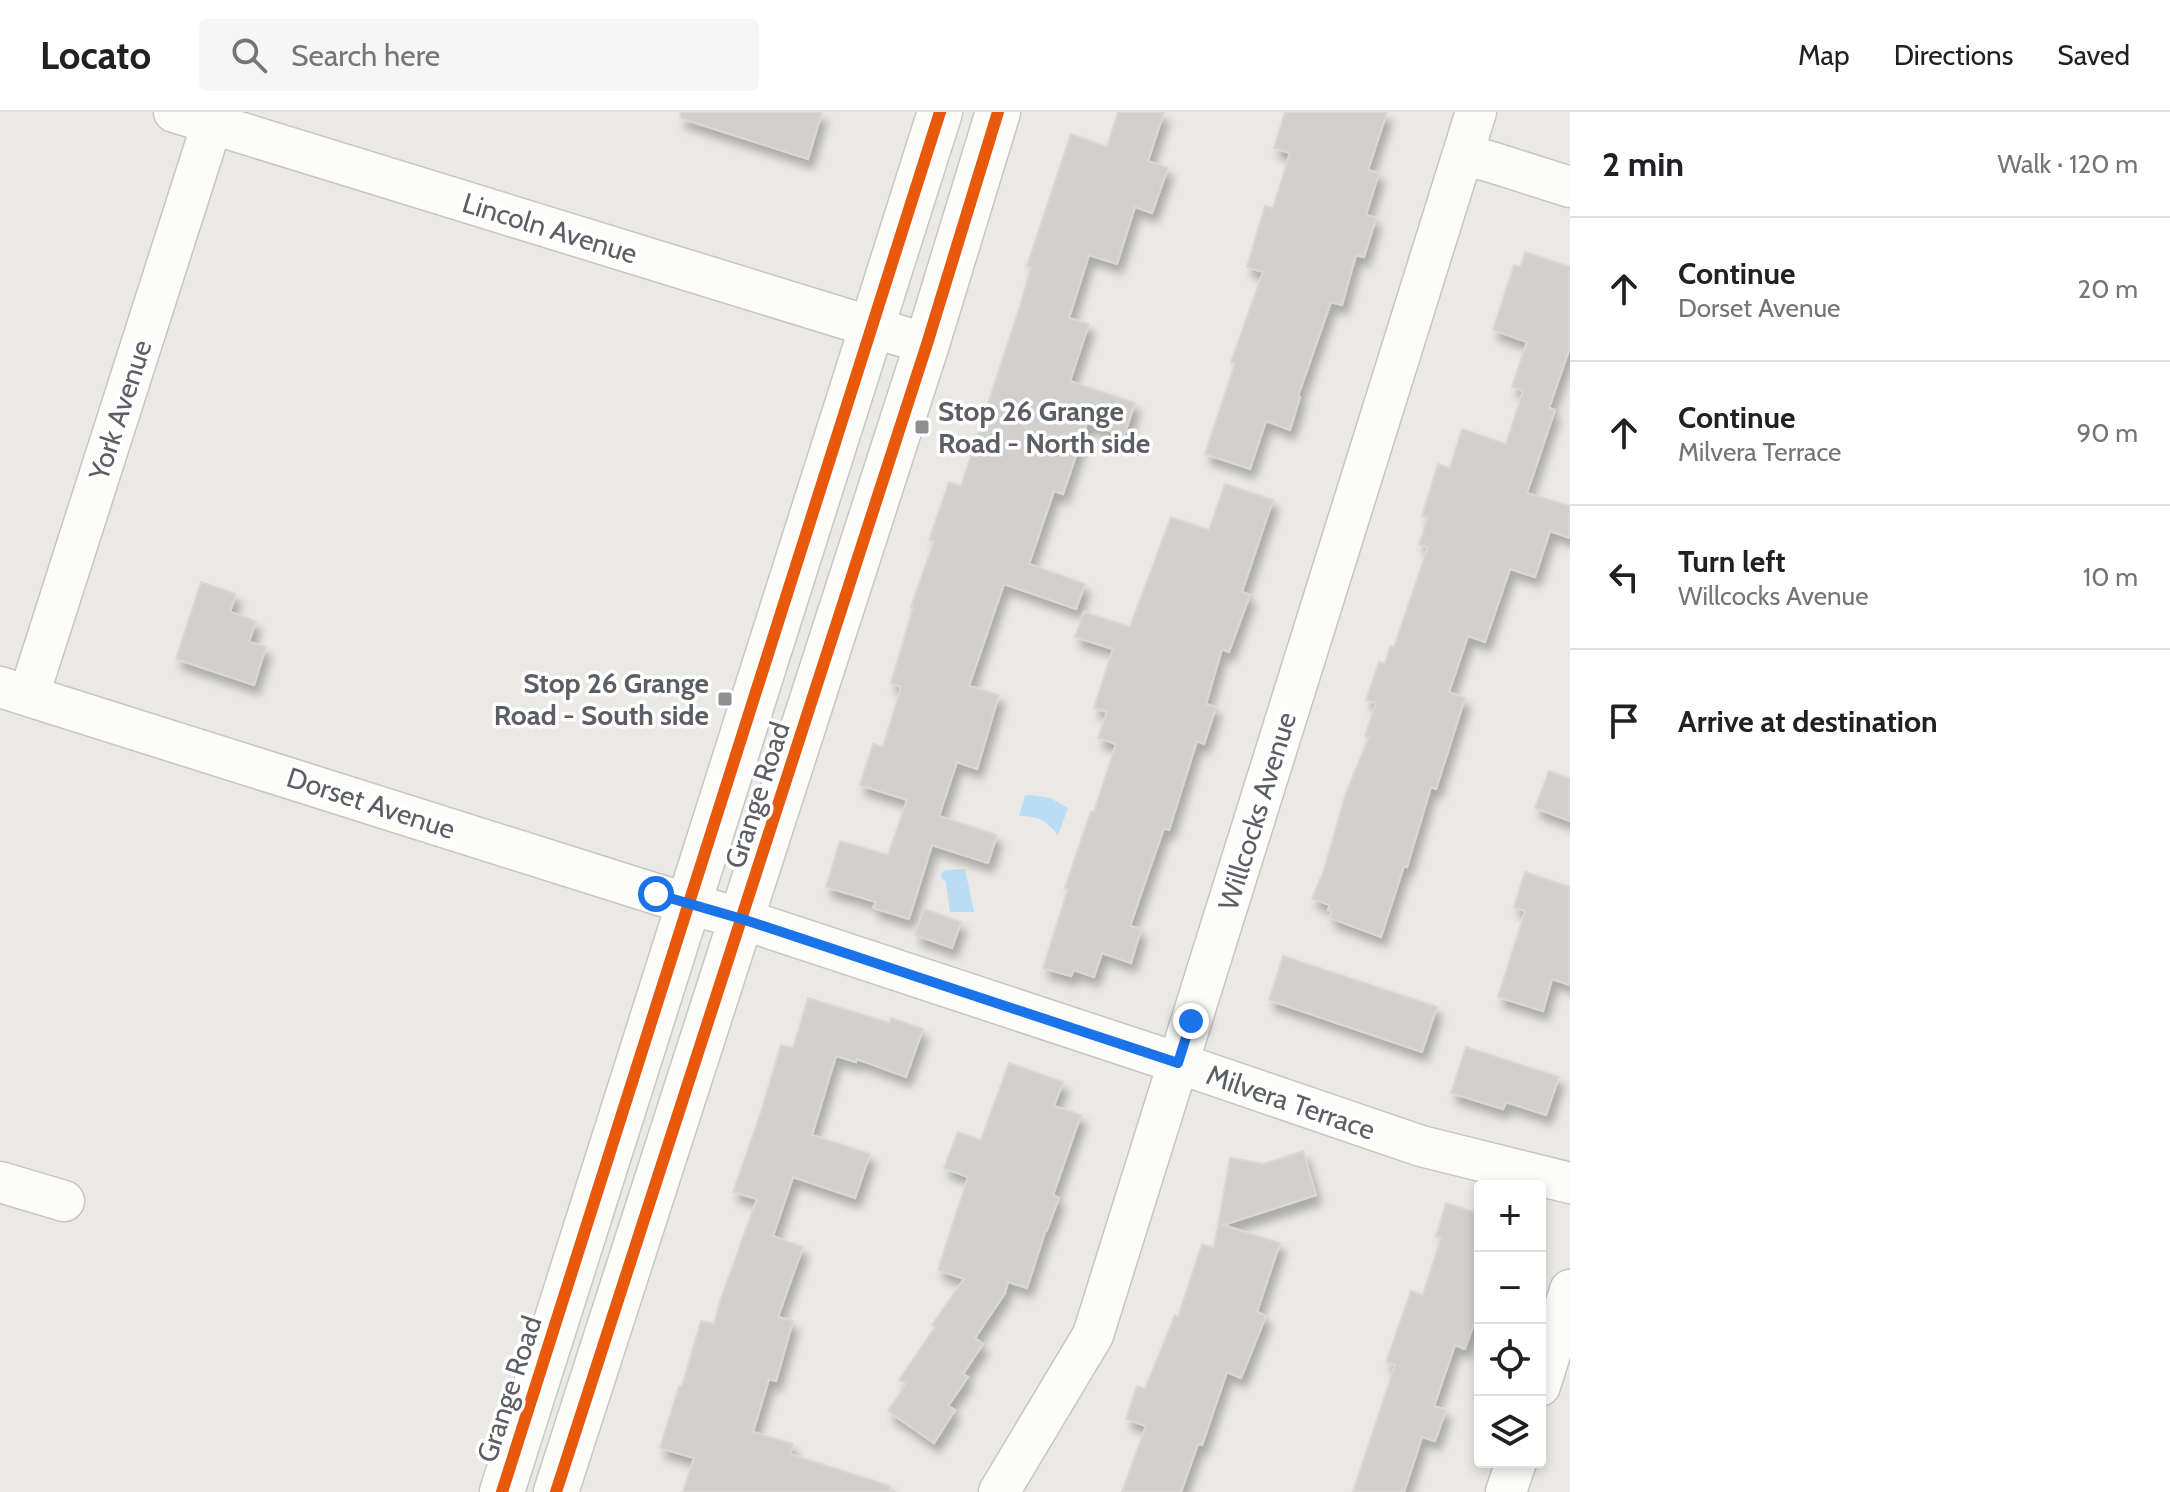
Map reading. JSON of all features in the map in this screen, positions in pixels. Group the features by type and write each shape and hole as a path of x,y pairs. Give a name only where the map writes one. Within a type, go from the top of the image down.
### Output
{"main road":[{"name":"Grange Road","path":"502,1492 940,112"},
{"name":"Grange Road","path":"556,1492 927,344 998,112"}],"street":[{"name":"Lincoln Avenue","path":"174,112 927,344"},
{"name":"Willcocks Avenue","path":"999,1492 1093,1335 1476,112"},
{"name":"York Avenue","path":"15,691 212,124"},
{"path":"1463,155 1570,187"},
{"name":"Dorset Avenue","path":"15,691 742,919"},
{"name":"Milvera Terrace","path":"742,919 1421,1146 1570,1183"},
{"path":"0,1182 64,1201"},
{"path":"1552,1377 1570,1290"},
{"path":"1506,1492 1514,1468"}],"water":[{"path":"1025,796 1050,798 1068,808 1058,835 1041,820 1019,816"},
{"path":"965,869 974,912 950,912 942,872"}],"building":[{"path":"681,112 822,112 808,159 680,118"},
{"path":"1118,112 1164,112 1148,161 1168,168 1152,213 1135,207 1117,264 1089,255 1069,318 1089,324 1070,381 1135,403 1124,436 1087,423 1063,494 1054,491 1029,564 1085,584 1076,609 1004,584 969,686 999,695 977,769 957,762 939,816 997,835 988,863 932,845 909,919 873,908 876,902 826,887 840,841 888,855 907,800 860,785 873,744 883,747 901,687 891,683 911,607 934,541 929,540 949,482 961,486 1020,306 1031,267 1027,266 1071,134 1107,147"},
{"path":"1285,112 1387,112 1368,170 1379,173 1366,215 1376,218 1364,257 1356,255 1342,305 1331,302 1298,396 1290,430 1266,421 1250,469 1205,454 1235,364 1231,362 1263,272 1247,267 1265,206 1273,208 1290,153 1274,148"},
{"path":"1525,252 1570,267 1570,347 1549,408 1555,410 1527,493 1570,506 1570,538 1550,531 1535,577 1510,569 1485,642 1468,636 1449,692 1465,698 1436,789 1431,787 1407,867 1404,866 1381,937 1330,918 1330,905 1312,899 1324,870 1346,793 1369,737 1365,736 1376,703 1366,700 1379,662 1385,664 1390,646 1394,647 1428,547 1419,544 1428,518 1422,516 1438,464 1450,468 1462,429 1506,444 1523,391 1512,387 1527,342 1493,330 1514,265 1521,267"},
{"path":"1225,484 1273,500 1242,592 1250,595 1229,652 1222,649 1206,704 1216,707 1204,744 1197,741 1169,830 1164,828 1130,926 1141,929 1131,963 1102,953 1094,977 1074,970 1071,976 1043,968 1068,889 1065,888 1116,744 1098,738 1107,712 1094,708 1113,649 1075,637 1084,612 1130,627 1171,517 1209,530"},
{"path":"201,582 236,594 230,612 256,621 249,642 266,647 254,685 176,659"},
{"path":"1549,771 1570,779 1570,821 1535,808"},
{"path":"1525,872 1570,887 1570,985 1552,979 1543,1011 1498,997 1525,911 1514,907"},
{"path":"924,909 961,922 952,948 915,935"},
{"path":"1283,956 1437,1007 1422,1052 1269,1000"},
{"path":"808,998 890,1023 891,1018 923,1029 906,1077 857,1059 856,1062 836,1056 812,1135 870,1154 855,1198 793,1177 773,1236 803,1247 778,1317 793,1321 776,1381 769,1379 753,1432 793,1444 790,1454 890,1486 889,1492 683,1492 694,1458 660,1448 701,1321 714,1324 757,1199 733,1192 781,1045 793,1048"},
{"path":"1466,1047 1559,1077 1546,1115 1506,1102 1503,1109 1451,1093"},
{"path":"1009,1063 1063,1082 1054,1106 1081,1115 1053,1195 1059,1198 1027,1288 1008,1282 1005,1293 975,1338 983,1344 963,1374 968,1377 948,1406 955,1410 934,1443 888,1411 906,1384 899,1380 964,1279 938,1270 968,1177 944,1168 958,1132 981,1140"},
{"path":"1303,1151 1316,1195 1223,1225 1280,1243 1257,1312 1266,1316 1241,1378 1227,1372 1202,1445 1198,1444 1181,1492 1122,1492 1146,1426 1126,1419 1137,1386 1145,1389 1175,1315 1178,1317 1202,1244 1214,1248 1230,1158 1264,1164"},
{"path":"1446,1203 1474,1212 1474,1323 1465,1349 1455,1345 1434,1406 1446,1410 1435,1441 1422,1437 1404,1492 1353,1492 1395,1365 1386,1362 1411,1291 1423,1295 1441,1238 1436,1236"}],"cycle path":[{"path":"502,1492 940,112"},
{"path":"556,1492 927,344 998,112"}],"place":[{"name":"Stop 26 Grange Road - North side","path":"922,427"},
{"name":"Stop 26 Grange Road - South side","path":"725,699"}],"route":[{"path":"656,894 742,919 1178,1063 1191,1021"}]}
